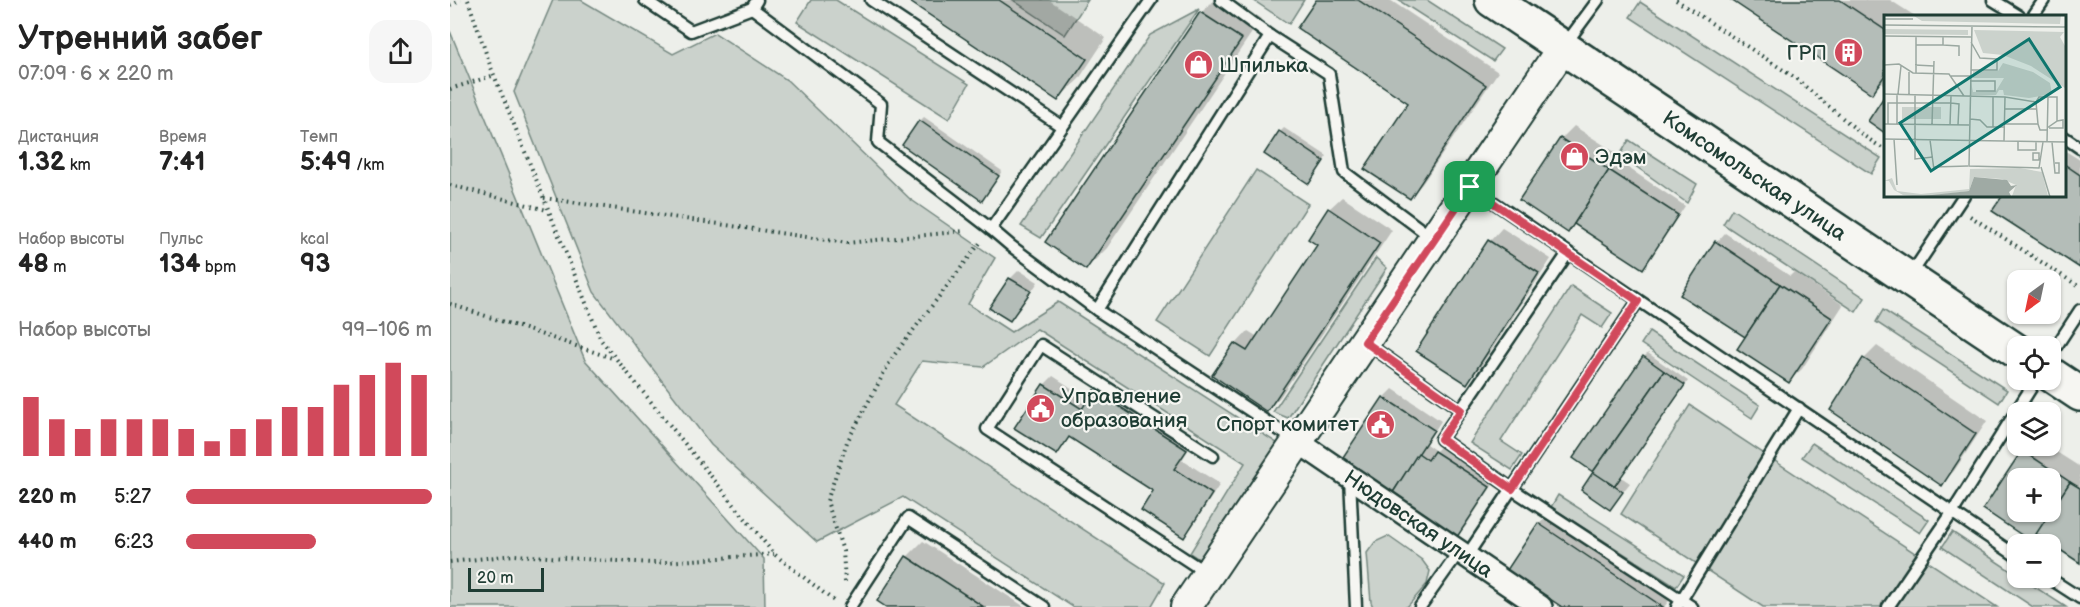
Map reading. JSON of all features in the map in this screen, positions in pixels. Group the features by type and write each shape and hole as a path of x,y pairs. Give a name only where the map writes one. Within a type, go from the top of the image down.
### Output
{"main road":[{"name":"Комсомольская улица","path":"1492,0 2007,345"},
{"path":"2061,381 2080,394"}],"street":[{"path":"1186,607 1563,47"},
{"name":"Нюдовская улица","path":"1297,441 1541,607"}],"lane":[{"path":"645,0 691,31 754,4 881,104 878,142 1097,310 1297,441"},
{"path":"871,0 1061,126"},
{"path":"991,229 1151,0"},
{"path":"1221,0 1270,36 1329,74 1344,172 1434,239"},
{"path":"1563,47 1598,0"},
{"path":"1994,0 2017,15"},
{"path":"2034,15 2044,0"},
{"path":"1097,310 1270,36"},
{"path":"2065,138 2080,148"},
{"path":"1470,187 2007,549"},
{"path":"1908,278 1963,196"},
{"path":"1568,254 1441,439 1679,603 1692,607"},
{"path":"1420,607 1463,555 1512,489 1638,301"},
{"path":"2061,339 2080,310"},
{"path":"1365,342 1461,410"},
{"path":"1208,574 987,429 1041,345 1213,456"},
{"path":"1888,607 1952,513 2030,390"},
{"path":"1679,603 1799,408"},
{"path":"1350,478 1356,607"},
{"path":"850,607 908,518 1044,607"},
{"path":"2061,586 2080,598"}],"path":[{"path":"450,5 461,0"},
{"path":"468,0 495,75 600,339 774,554 842,607"},
{"path":"1676,0 1794,77 1864,136 1884,149"},
{"path":"450,89 495,75"},
{"path":"450,185 548,210"},
{"path":"543,198 847,243 991,229"},
{"path":"1956,207 2080,287"},
{"path":"845,584 843,551 827,501 847,442 892,358 991,229"},
{"path":"450,304 616,359"},
{"path":"450,562 514,555 653,562 774,554"}],"shaded area":[{"path":"553,0 581,0 673,54 715,33 787,80 910,199 995,258 968,304 1011,332 1058,302 1280,445 1205,563 1190,553 1245,463 1037,329 983,367 922,361 894,405 1165,583 1151,607 1073,607 903,497 817,542 711,445 594,292 514,92"},
{"path":"811,0 836,0 969,84 949,119 797,22"},
{"path":"1013,0 1088,0 1065,35"},
{"path":"1253,0 1304,0 1289,24"},
{"path":"1398,0 1427,0 1502,49 1493,61"},
{"path":"1640,2 1881,158 1871,174 1630,17"},
{"path":"1199,9 1041,238 1021,226 1150,35"},
{"path":"450,31 585,360 764,559 765,607 450,607"},
{"path":"1629,140 1697,184 1687,203 1620,155"},
{"path":"1256,170 1308,204 1210,356 1157,322"},
{"path":"1732,209 1865,298 1856,312 1723,224"},
{"path":"1376,258 1387,268 1288,418 1273,412"},
{"path":"1571,286 1612,313 1602,328 1582,315 1501,441 1522,455 1512,470 1470,443"},
{"path":"1883,310 2007,390 1999,403 1876,322"},
{"path":"1649,332 1760,405 1752,418 1641,344"},
{"path":"1690,405 1997,607 1763,607 1621,514"},
{"path":"1812,443 1929,520 1920,533 1802,457"},
{"path":"1558,495 1684,575 1676,587 1551,507"},
{"path":"1952,532 2007,568 2007,588 2037,588 2066,607 2033,607 1942,547"},
{"path":"1388,536 1422,560 1430,571 1427,584 1407,607 1373,607 1371,602 1367,553 1375,542"}],"building":[{"path":"907,0 999,0 1087,59 1058,101"},
{"path":"1316,0 1358,0 1486,85 1410,199 1364,169 1408,103 1297,28"},
{"name":"ГРП","path":"1731,0 1840,0 1884,29 1884,76 1872,94"},
{"path":"1200,12 1242,39 1086,270 1045,242"},
{"path":"1884,97 1884,132 1868,121"},
{"path":"919,120 999,176 982,201 902,145"},
{"path":"1279,131 1324,161 1309,184 1264,154"},
{"path":"1560,138 1609,170 1568,233 1519,200"},
{"path":"2065,165 2080,175 2080,268 1992,211 2002,196 2065,196"},
{"path":"1609,170 1678,215 1643,269 1574,224"},
{"path":"1328,208 1380,243 1267,412 1212,375 1234,343 1247,351 1317,245 1308,239"},
{"path":"1488,240 1539,273 1467,384 1416,351"},
{"path":"1715,241 1780,284 1745,337 1680,295"},
{"path":"1009,278 1031,291 1010,321 989,308"},
{"path":"1780,284 1832,318 1789,383 1737,349"},
{"path":"1643,356 1664,371 1593,472 1573,458"},
{"path":"1863,358 1976,434 1942,486 1830,410"},
{"path":"1664,371 1685,385 1614,487 1593,472"},
{"name":"Управление образования","path":"1043,384 1082,409 1094,390 1187,450 1174,469 1212,494 1184,538 1141,510 1153,491 1069,437 1057,455 1014,428"},
{"path":"1383,397 1434,430 1392,494 1341,460"},
{"path":"1434,451 1490,487 1457,537 1392,494 1418,453 1428,460"},
{"path":"2018,456 2031,456 2049,468 2010,468"},
{"path":"1593,472 1623,492 1610,510 1581,490"},
{"path":"2007,473 2007,522 2045,522 2037,534 2020,534 1983,509"},
{"path":"2061,476 2070,482 2061,496"},
{"path":"2070,482 2080,488 2080,563 2061,550 2061,534 2036,534 2044,522 2061,522 2061,496"},
{"path":"1538,523 1663,607 1562,607 1507,570"},
{"path":"906,556 984,607 886,607 877,601"}],"place":[{"name":"ГРП","path":"1848,53"},
{"name":"Шпилька","path":"1198,65"},
{"name":"Эдэм","path":"1574,157"},
{"name":"Управление образования","path":"1040,408"},
{"name":"Спорт комитет","path":"1380,424"}],"route":[{"path":"1470,187 1638,301 1512,489 1441,439 1461,410 1365,342 1470,187"}]}
